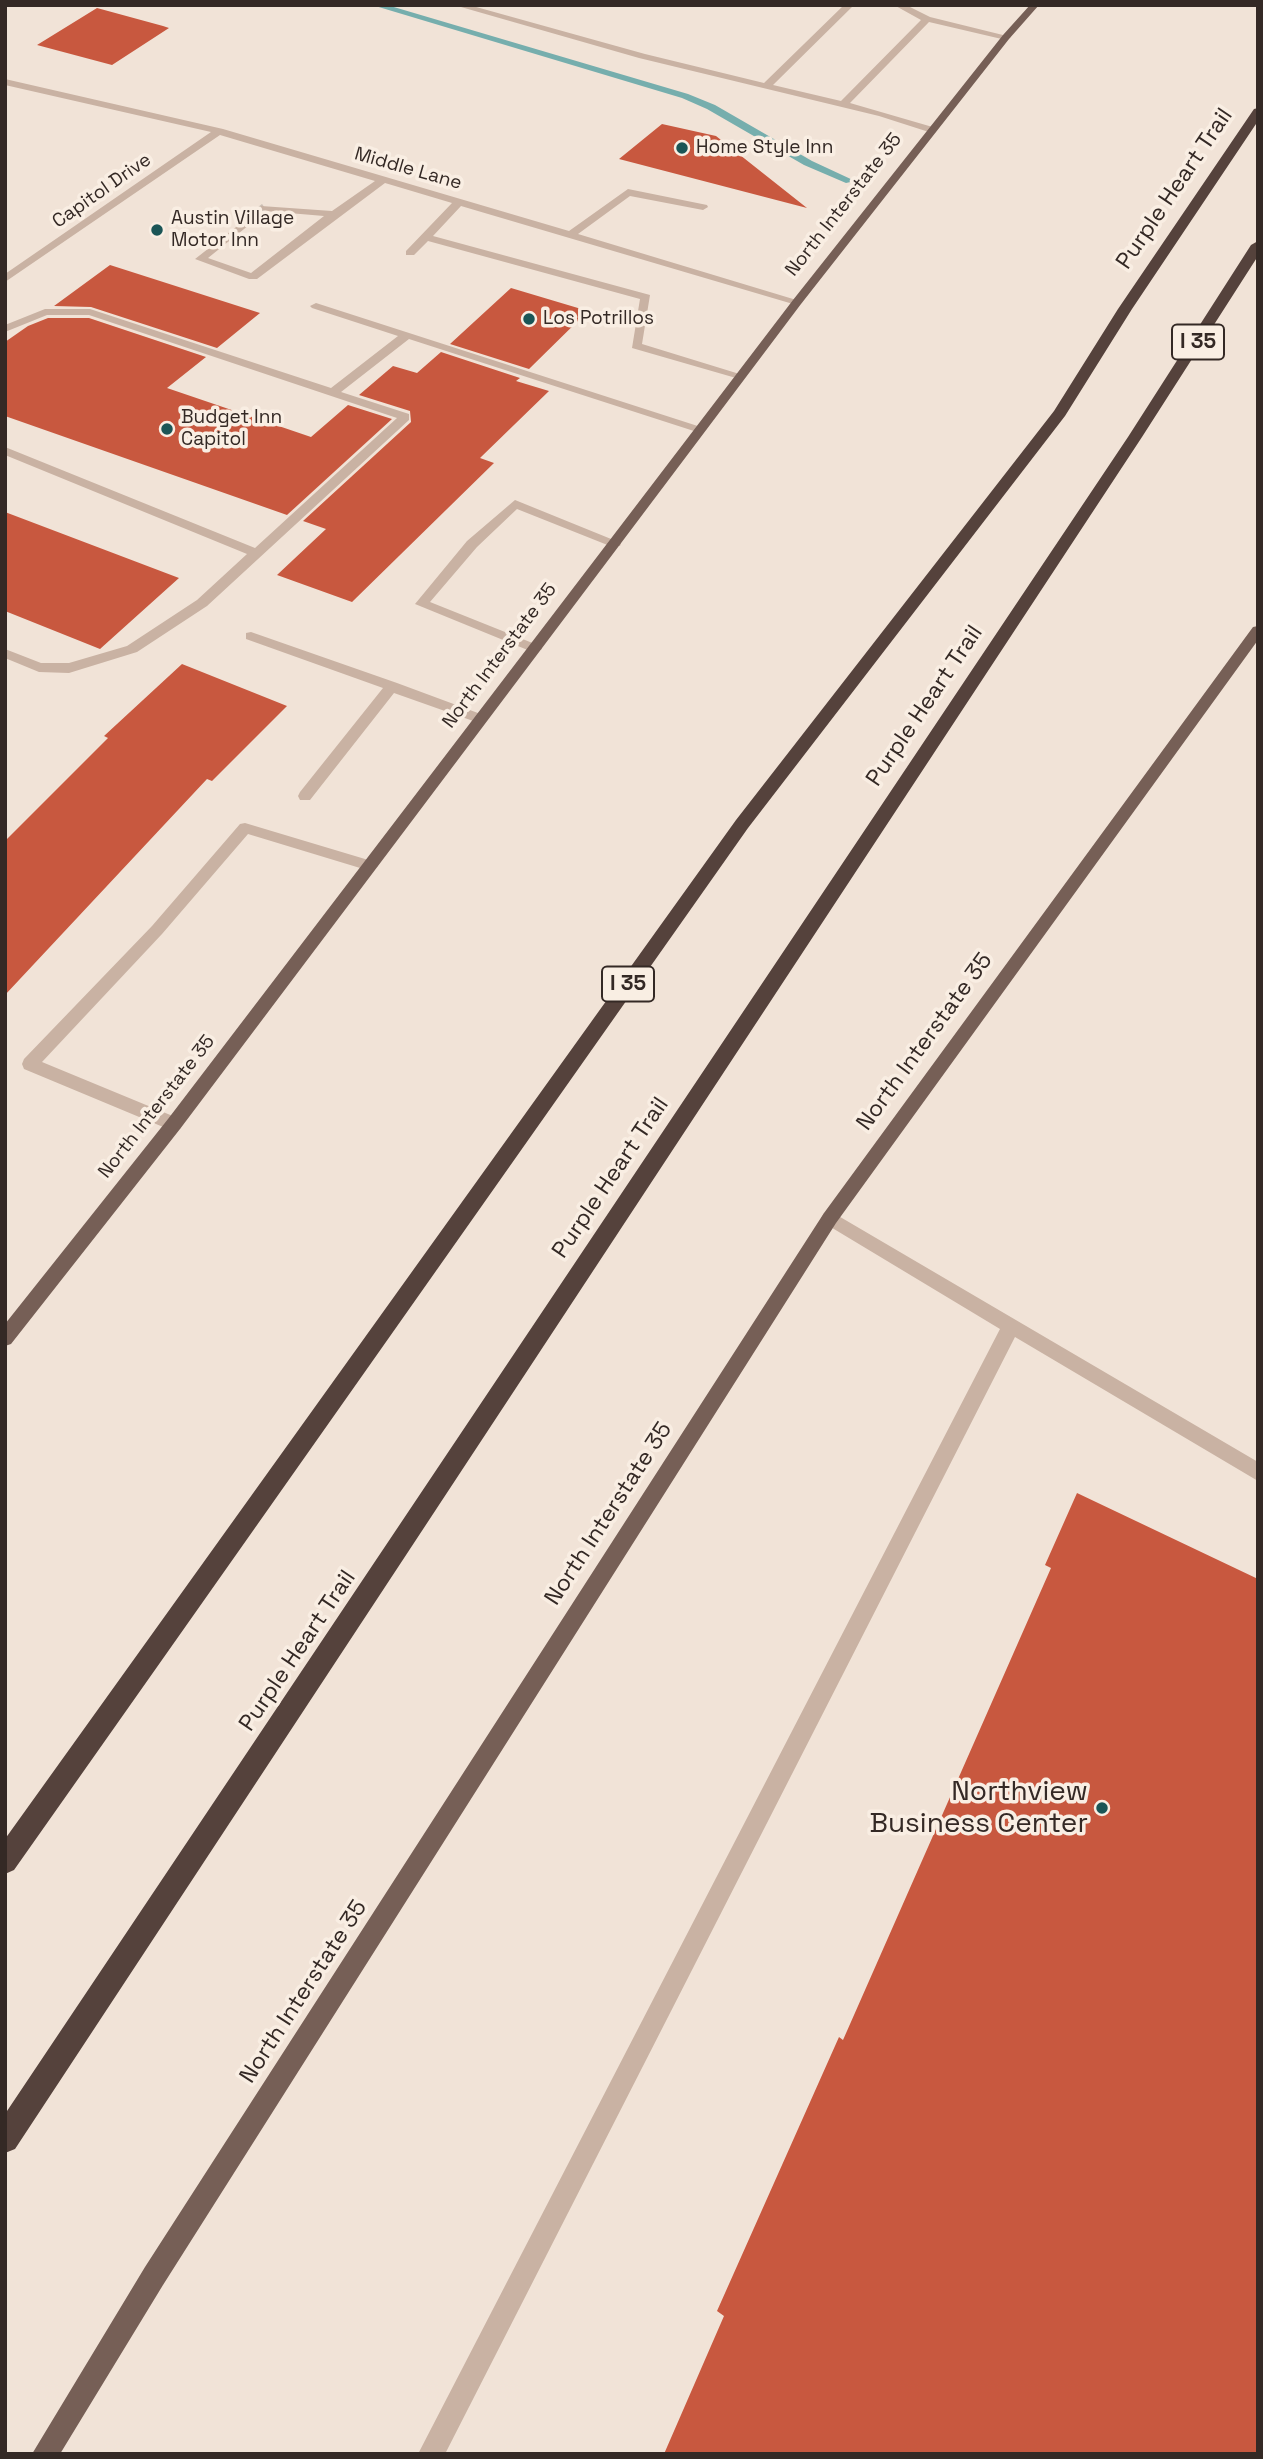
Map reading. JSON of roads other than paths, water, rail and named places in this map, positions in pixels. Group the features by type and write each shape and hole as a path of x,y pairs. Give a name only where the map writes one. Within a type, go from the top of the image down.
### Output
{"highway":[{"name":"Purple Heart Trail","path":"5,1861 742,824 1060,413 1125,309 1258,112"},
{"name":"Purple Heart Trail","path":"5,2138 1135,437 1258,245"}],"main road":[{"name":"North Interstate 35","path":"5,1338 174,1124 797,302 1006,37 1035,5"},
{"name":"North Interstate 35","path":"45,2454 161,2264 830,1218 1258,630"}],"street":[{"path":"458,5 642,56 843,105 932,130"},
{"path":"766,86 850,5"},
{"path":"898,5 927,19 1006,37"},
{"path":"843,105 927,19"},
{"name":"Middle Lane","path":"5,82 219,131 797,302"},
{"name":"Capitol Drive","path":"5,279 219,131"},
{"path":"245,223 200,259 253,277 383,180"},
{"path":"569,234 628,192 703,206"},
{"path":"410,253 459,202"},
{"path":"265,208 334,214"},
{"path":"426,237 646,297 636,346 740,376"},
{"path":"316,306 701,429"},
{"path":"5,329 46,312 90,312 405,418 202,603 132,649 69,668 39,667 5,653"},
{"path":"332,393 407,335"},
{"path":"5,451 256,553"},
{"path":"535,649 422,604 472,544 515,504 615,543"},
{"path":"251,636 481,719"},
{"path":"305,796 392,687"},
{"path":"174,1124 30,1064 157,930 245,828 370,866"},
{"path":"830,1218 1258,1472"},
{"path":"431,2454 1011,1326"}],"waterway":[{"path":"376,5 685,96 711,107 808,163 850,181"}],"tunnel":[{"path":"245,223 265,208"}],"place":[{"name":"Home Style Inn","path":"682,148"},
{"name":"Austin Village Motor Inn","path":"157,230"},
{"name":"Los Potrillos","path":"529,319"},
{"name":"Budget Inn Capitol","path":"167,429"},
{"name":"Northview Business Center","path":"1102,1808"}]}
